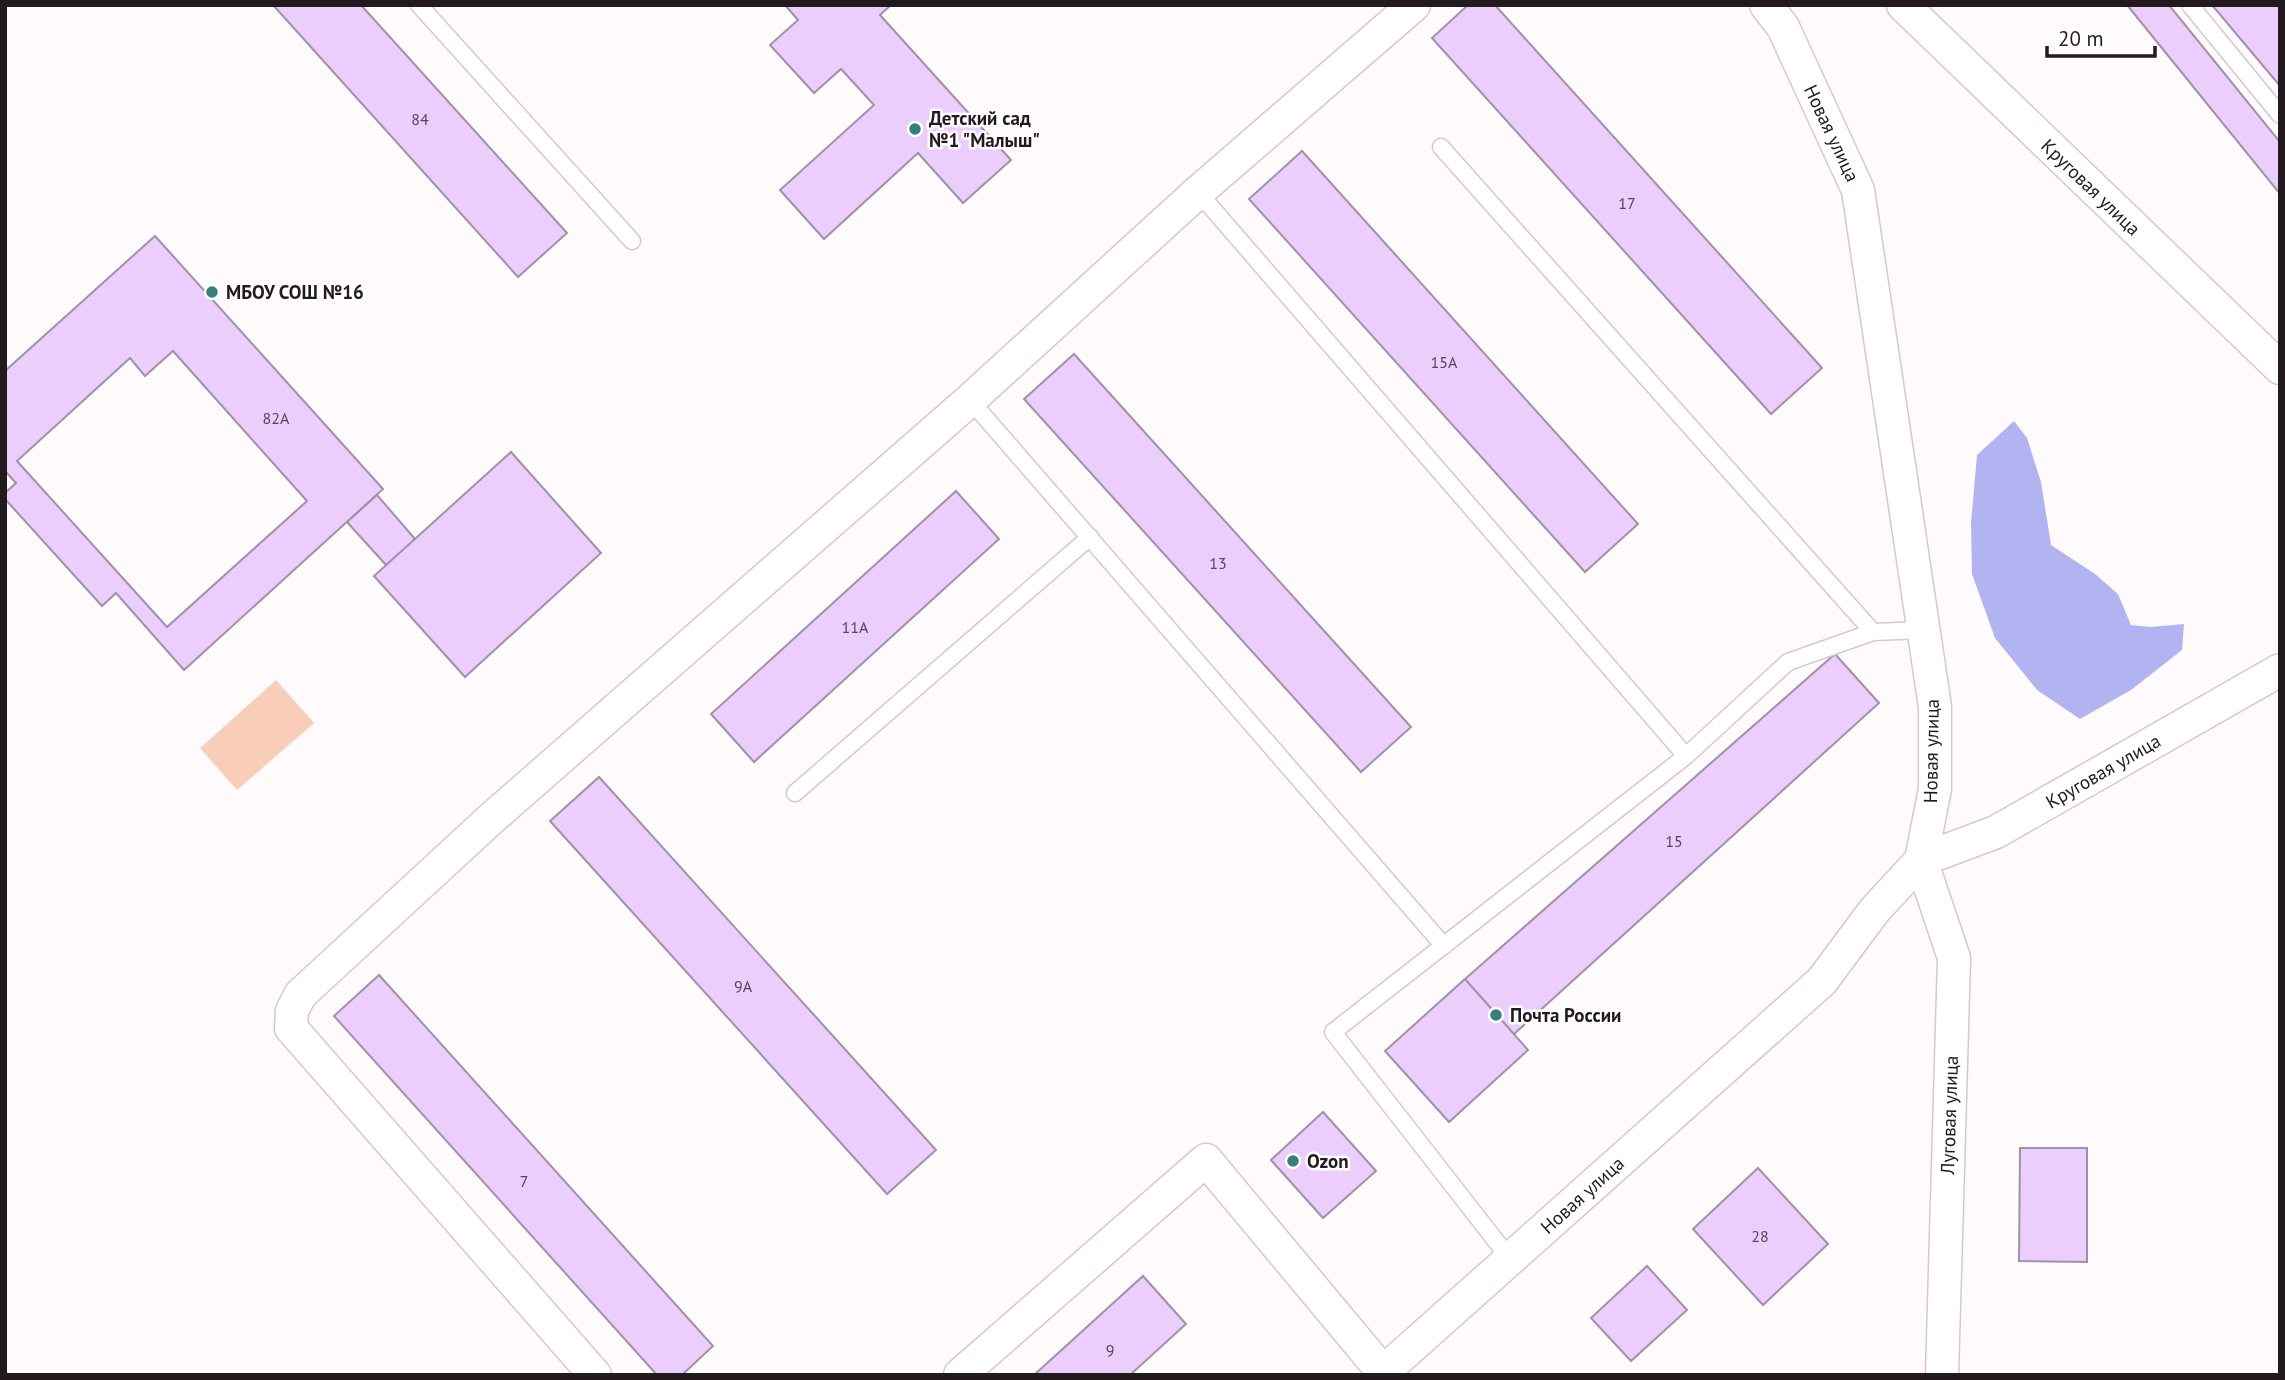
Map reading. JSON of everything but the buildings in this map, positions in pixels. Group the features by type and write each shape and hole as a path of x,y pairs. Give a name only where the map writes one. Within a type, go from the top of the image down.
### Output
{"street":[{"path":"595,1375 291,1028 292,1011 300,995 493,817 970,400 1198,192 1414,5"},
{"name":"Новая улица","path":"1382,1373 1822,981 1874,911 1922,860 1935,789 1935,707 1858,190 1783,27 1766,5"},
{"name":"Круговая улица","path":"1903,5 2280,368"},
{"name":"Круговая улица","path":"1922,860 1996,832 2280,670"},
{"name":"Луговая улица","path":"1922,860 1954,958 1942,1375"},
{"path":"960,1375 1206,1160 1382,1373"}],"lane":[{"path":"419,5 632,241"},
{"path":"2190,5 2280,115"},
{"path":"1441,147 1873,632"},
{"path":"1198,192 1686,756"},
{"path":"970,400 1444,946"},
{"path":"795,793 1090,537"},
{"path":"1510,1259 1333,1032 1686,756 1788,662 1873,632 1924,630"}],"shaded area":[{"path":"276,680 314,723 237,790 200,748"}],"water":[{"path":"2014,421 2027,438 2041,482 2051,545 2095,574 2118,594 2131,625 2151,627 2184,624 2182,650 2131,690 2080,719 2037,690 1995,638 1972,574 1971,523 1977,455"}],"place":[{"name":"Детский сад №1 \"Малыш\"","path":"915,129"},
{"name":"МБОУ СОШ №16","path":"212,292"},
{"name":"Почта России","path":"1496,1015"},
{"name":"Ozon","path":"1293,1161"}]}
